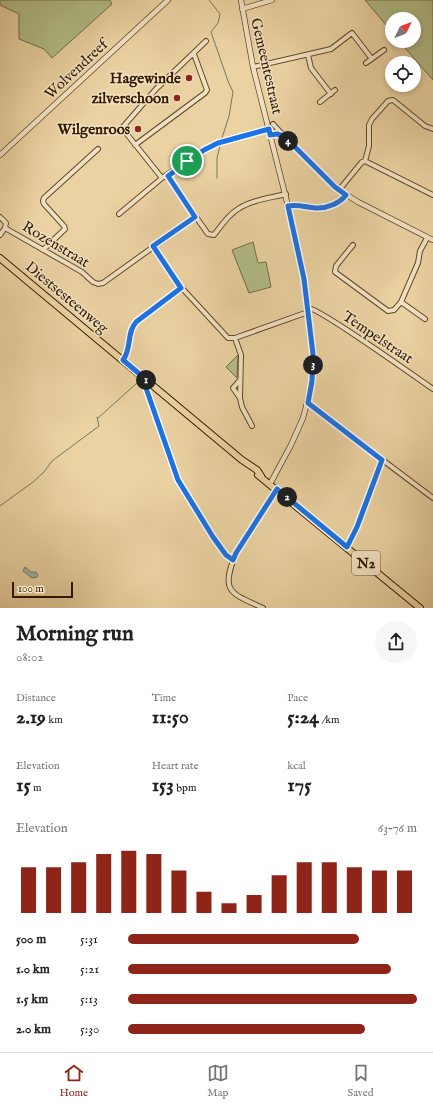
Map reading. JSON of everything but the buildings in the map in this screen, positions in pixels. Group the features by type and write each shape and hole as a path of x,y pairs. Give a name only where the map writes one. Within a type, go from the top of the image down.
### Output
{"main road":[{"name":"Diestsesteenweg","path":"0,258 246,463 257,470 270,484 420,608"}],"street":[{"name":"Wolvendreef","path":"0,155 168,0"},
{"name":"Gemeentestraat","path":"241,0 253,66 286,194 304,279 313,367 308,403 294,441 282,465 270,484"},
{"path":"242,9 272,0"},
{"path":"253,66 331,49 352,33 372,59"},
{"path":"162,178 122,128 156,90 206,41"},
{"path":"366,63 384,50"},
{"path":"135,145 207,90 194,54"},
{"path":"308,55 311,68 331,94"},
{"path":"320,102 335,90"},
{"path":"339,190 362,162 365,161 369,146 369,125 372,119 388,101 393,100 425,126 433,129"},
{"path":"273,124 339,190 433,240"},
{"path":"119,214 162,178 168,176 204,150 218,143 269,129"},
{"path":"270,135 277,134 284,136"},
{"path":"43,250 65,228 44,204 44,198 98,149"},
{"path":"365,161 433,195"},
{"path":"168,176 208,234 214,235 231,214 238,209 252,203 286,194"},
{"path":"288,206 296,205 323,208 339,202 346,195"},
{"name":"Rozenstraat","path":"0,217 6,223 5,228 0,235"},
{"path":"195,217 153,246 181,288 228,338 235,338 308,310"},
{"name":"Rozenstraat","path":"5,228 82,272 93,282 98,284 103,283 153,246"},
{"path":"353,245 336,266 335,272 388,311 394,310 401,302 418,263 420,251 427,238"},
{"path":"123,360 126,356 132,327 136,322 181,288"},
{"path":"401,302 425,319"},
{"name":"Tempelstraat","path":"308,310 311,308 330,319 433,389"},
{"path":"235,338 241,355 240,398 242,407 252,426"},
{"path":"240,380 233,388 240,398"},
{"path":"149,382 146,388 178,480 213,537 226,555 233,560"},
{"path":"308,403 433,498"},
{"path":"347,547 357,527 382,460"},
{"path":"263,608 240,597 231,590 228,582 236,553 277,489"}],"green space":[{"path":"0,0 110,0 112,4 52,58 44,49 19,39 19,14 0,5"},
{"path":"365,0 433,0 433,80 421,66 421,56 412,56 405,48 421,48 421,12 385,12 385,24"},
{"path":"253,242 258,263 266,262 271,287 249,293 232,250"},
{"path":"238,355 237,378 226,367"}],"shaded area":[{"path":"25,567 31,572 36,572 38,575 37,577 32,578 23,571"}],"waterway":[{"path":"209,0 220,14 218,23 211,32 233,92 229,116 222,138"},
{"path":"217,178 217,158 220,146"},
{"path":"98,418 137,383"},
{"path":"0,506 33,482 44,472 52,461 99,426 97,417"}],"place":[{"name":"Hagewinde","path":"189,78"},
{"name":"zilverschoon","path":"177,98"},
{"name":"Wilgenroos","path":"138,129"}],"route":[{"path":"269,129 270,135 277,134 284,136 335,187 346,195 339,202 323,208 296,205 288,206 304,279 313,354 312,381 308,403 382,460 357,527 347,547 277,489 233,560 230,559 213,537 178,480 146,388 149,382 123,360 126,356 130,331 136,322 181,288 178,281 153,246 195,217 168,176 187,161 218,143 269,129"}]}
